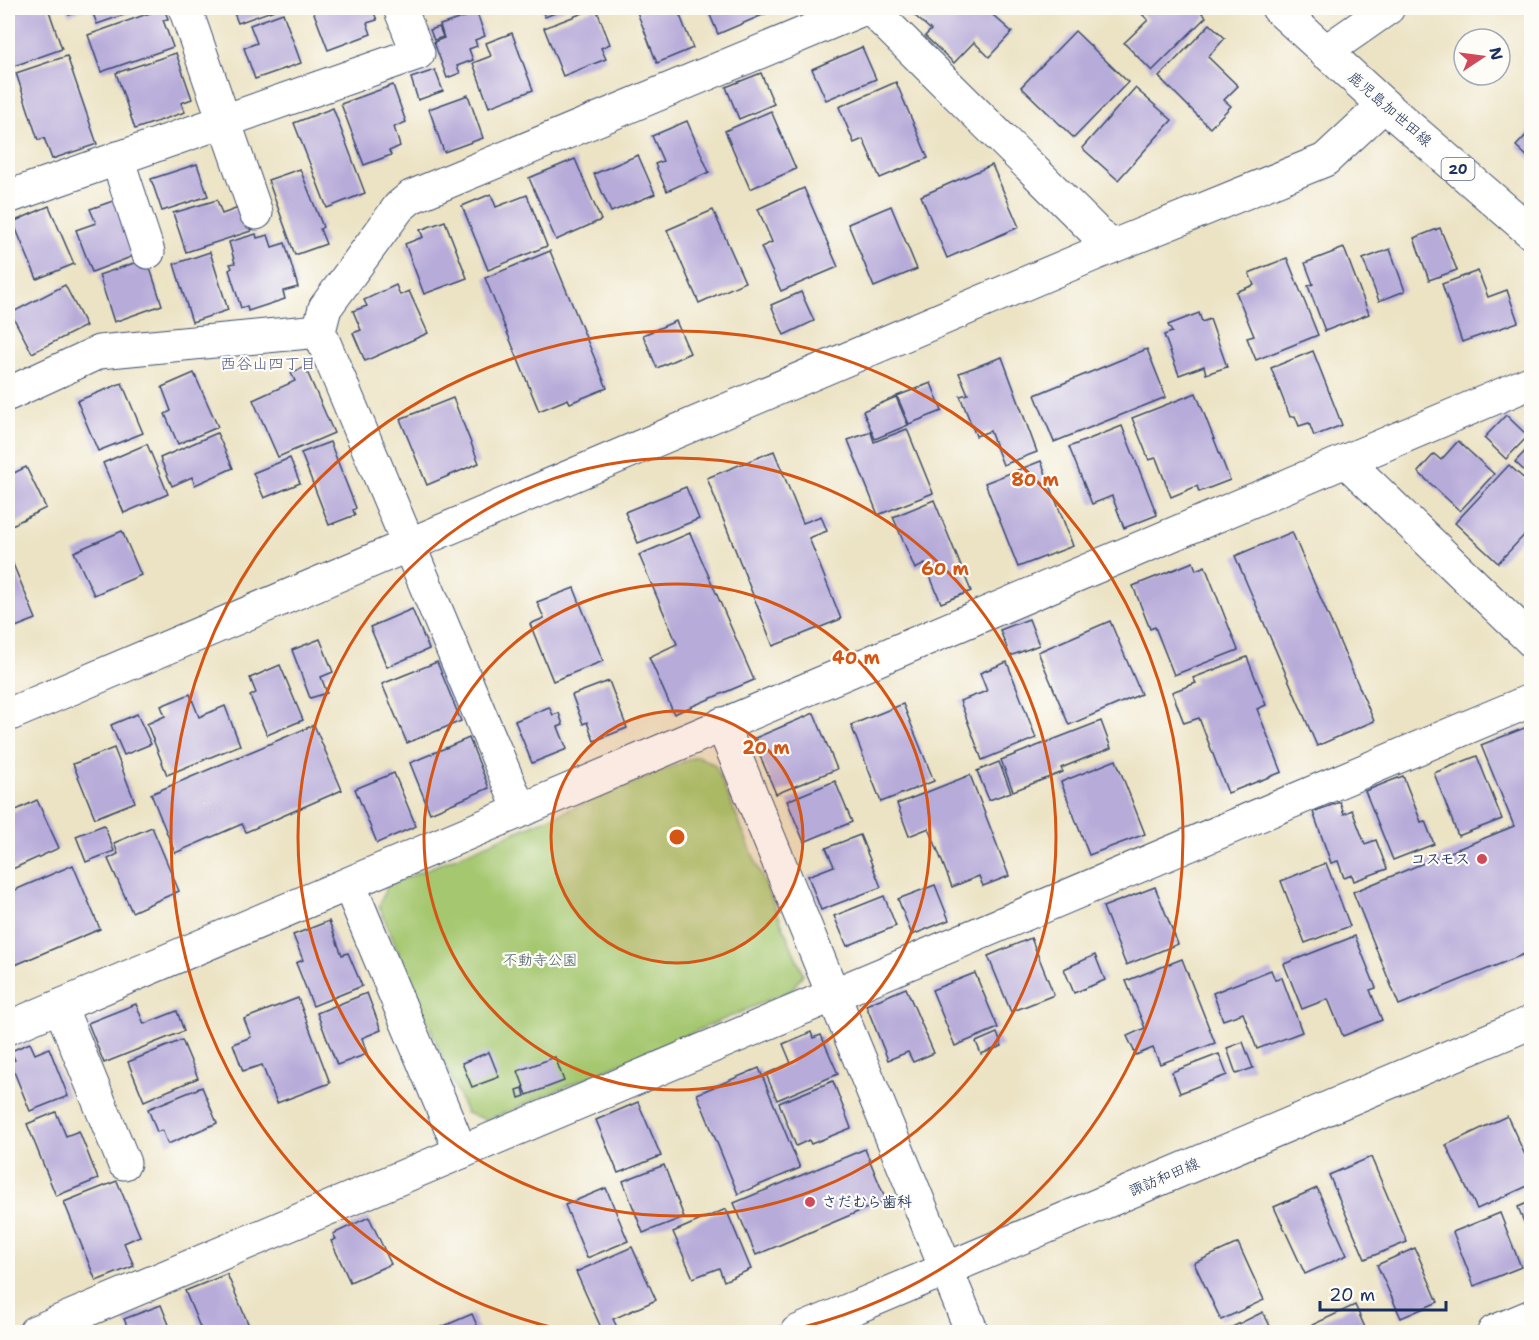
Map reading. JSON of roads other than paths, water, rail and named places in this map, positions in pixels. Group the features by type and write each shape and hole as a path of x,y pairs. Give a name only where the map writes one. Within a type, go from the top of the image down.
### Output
{"street":[{"path":"185,8 256,213"},
{"path":"8,196 418,53 400,8"},
{"path":"520,810 319,331 325,308 399,207 411,197 865,8"},
{"path":"870,8 1111,247"},
{"name":"鹿児島加世田線","path":"1278,8 1384,105 1532,233"},
{"path":"1325,52 1388,8"},
{"path":"8,715 1111,247 1325,160 1384,105"},
{"path":"117,158 148,252"},
{"path":"8,394 99,352 319,331"},
{"path":"8,1028 1532,382"},
{"path":"1346,460 1532,641"},
{"path":"34,1332 1532,700"},
{"path":"722,724 972,1332"},
{"path":"349,884 461,1152"},
{"path":"60,1006 124,1163"},
{"name":"諏訪和田線","path":"797,1332 1532,1022"},
{"path":"1494,1332 1532,1316"}],"place":[{"name":"コスモス","path":"1482,859"},
{"name":"さだむら歯科","path":"810,1202"}],"district":[{"name":"西谷山四丁目","path":"268,363"}],"park label":[{"name":"不動寺公園","path":"540,960"}]}
